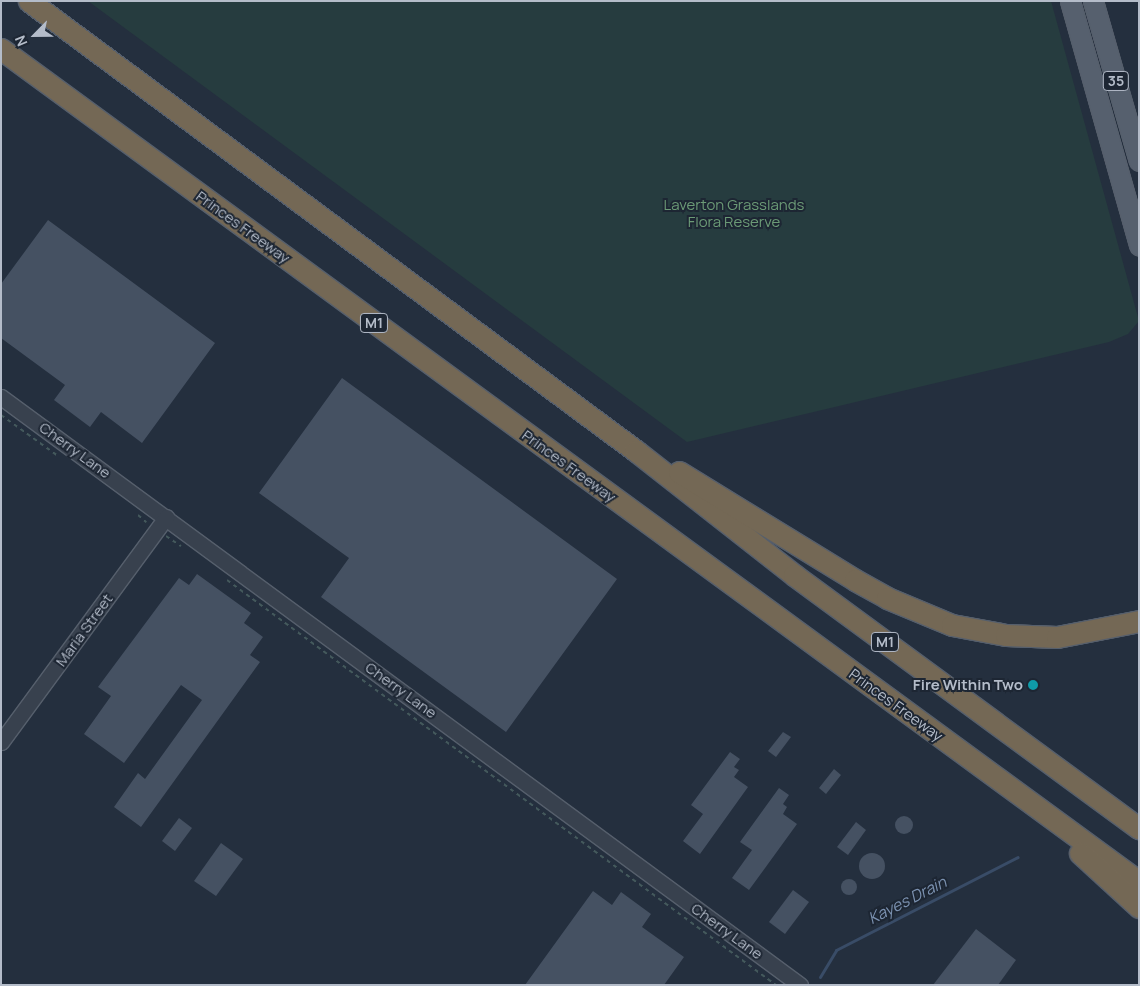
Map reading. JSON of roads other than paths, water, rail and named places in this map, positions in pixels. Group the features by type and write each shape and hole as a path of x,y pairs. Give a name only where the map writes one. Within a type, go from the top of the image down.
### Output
{"highway":[{"name":"M1","path":"29,1 636,451 794,575 1139,828"},
{"name":"Princes Freeway","path":"1,49 1139,882"},
{"path":"636,451 698,482 887,598 952,625 1006,635 1057,636 1139,621"},
{"path":"746,596 1072,846 1139,907"}],"main road":[{"name":"35","path":"1093,1 1139,161"},
{"name":"35","path":"1073,2 1139,245"}],"street":[{"name":"Cherry Lane","path":"1,397 162,523 800,985"},
{"name":"Maria Street","path":"1,742 162,523"}],"waterway":[{"name":"Kayes Drain","path":"820,977 836,950 1018,857"}],"place":[{"name":"Fire Within Two","path":"1033,685"}],"park label":[{"name":"Laverton Grasslands Flora Reserve","path":"734,212"}]}
